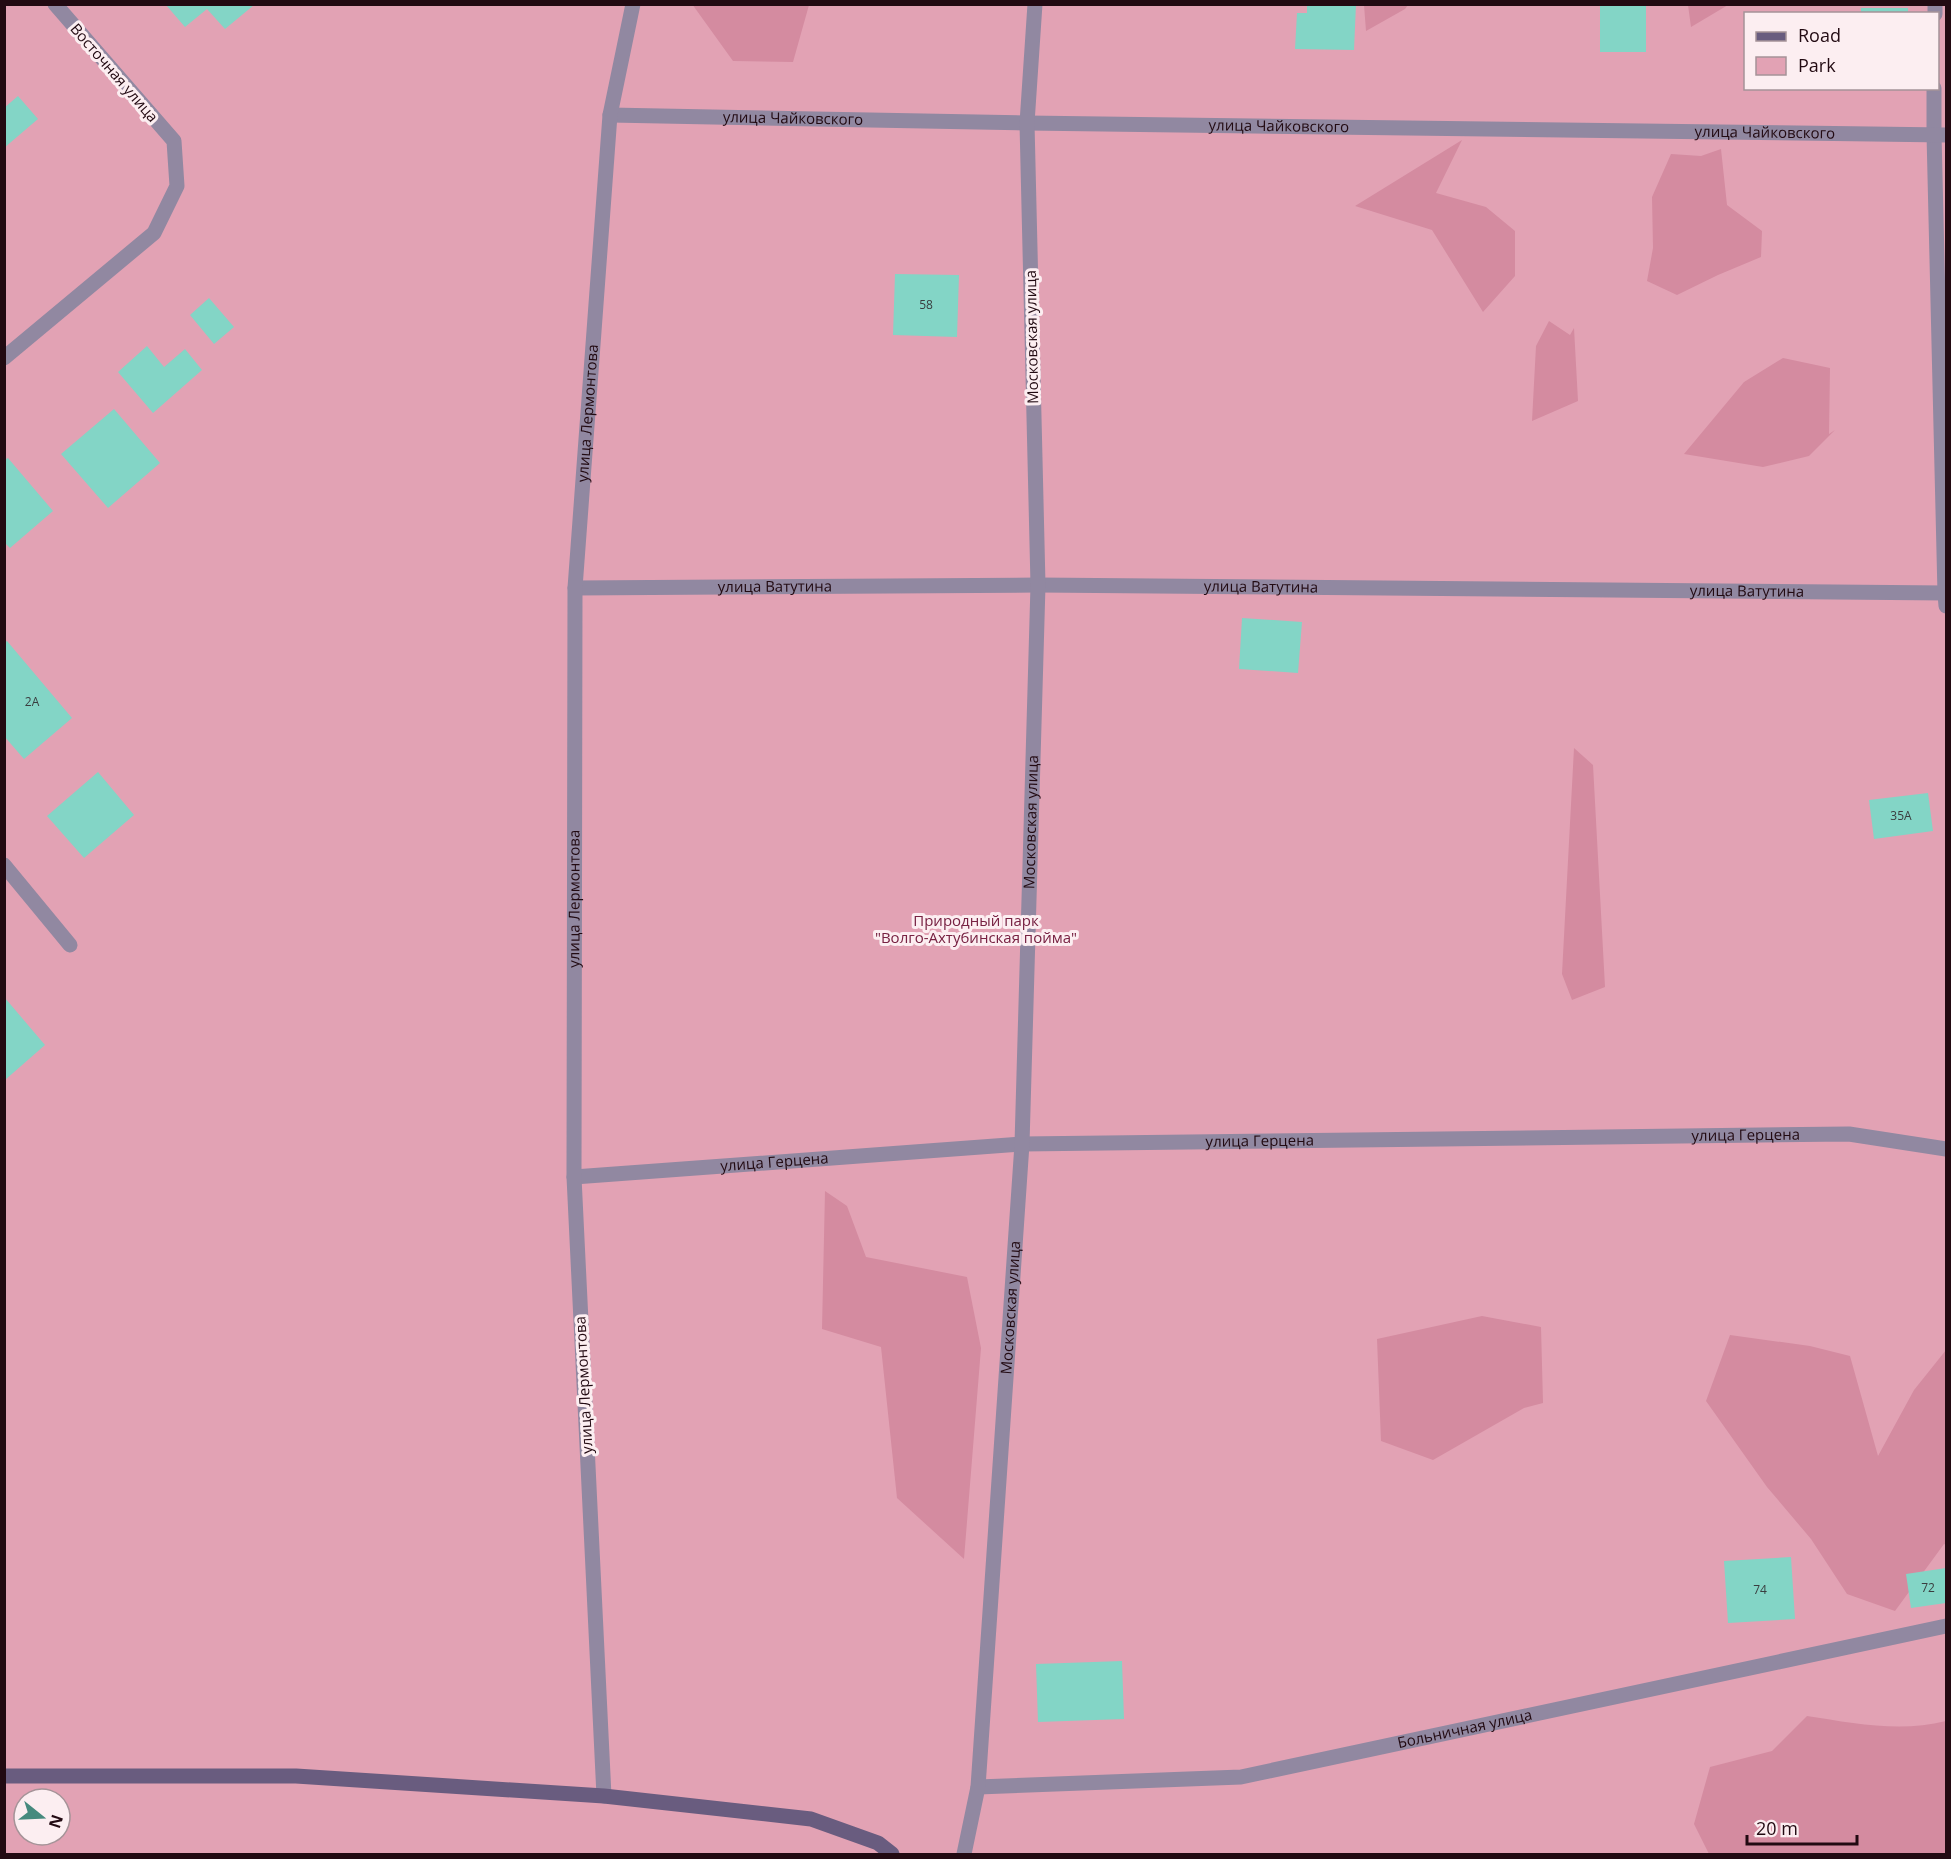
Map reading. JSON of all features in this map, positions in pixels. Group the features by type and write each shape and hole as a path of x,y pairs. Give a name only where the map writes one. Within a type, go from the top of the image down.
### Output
{"street":[{"name":"Восточная улица","path":"4,358 154,233 177,186 174,141 55,4"},
{"name":"улица Лермонтова","path":"604,1796 574,1177 575,588 610,115 633,4"},
{"name":"Московская улица","path":"964,1854 978,1787 1022,1144 1038,585 1027,123 1035,4"},
{"path":"1934,90 1940,135 1946,598"},
{"name":"улица Чайковского","path":"610,115 1940,135"},
{"name":"улица Ватутина","path":"575,588 1038,585 1946,598"},
{"path":"4,865 70,945"},
{"name":"улица Герцена","path":"574,1177 1022,1144 1849,1134 1947,1149"},
{"name":"Больничная улица","path":"978,1787 1240,1777 1947,1626"},
{"path":"4,1776 296,1776 604,1796 811,1819 878,1843 892,1854"}],"green space":[{"name":"Природный парк \"Волго-Ахтубинская пойма\"","path":"5,5 1946,5 1946,1854 5,1854"}],"shaded area":[{"path":"692,4 809,5 793,62 733,61"},
{"path":"1364,4 1408,5 1405,9 1366,31"},
{"path":"1688,4 1728,5 1691,27"},
{"path":"1462,140 1436,193 1486,207 1515,231 1515,276 1483,312 1432,230 1355,206"},
{"path":"1721,149 1727,205 1762,231 1761,257 1677,295 1647,281 1653,248 1652,197 1671,154 1701,156"},
{"path":"1549,321 1570,335 1574,328 1578,401 1532,421 1536,346"},
{"path":"1783,358 1830,368 1829,434 1835,430 1809,456 1763,467 1684,454 1744,382"},
{"path":"1574,748 1593,765 1605,987 1572,1000 1562,974"},
{"path":"825,1191 847,1206 866,1257 967,1277 981,1348 964,1559 897,1498 881,1347 822,1329"},
{"path":"1482,1316 1541,1327 1543,1403 1524,1408 1433,1460 1381,1441 1377,1339"},
{"path":"1730,1335 1810,1346 1850,1356 1878,1456 1914,1390 1946,1350 1946,1545 1944,1544 1895,1611 1847,1594 1811,1539 1767,1487 1706,1401"},
{"path":"1807,1716 1894,1727 1929,1725 1946,1721 1946,1854 1709,1854 1694,1824 1710,1767 1772,1751"}],"building":[{"path":"1307,4 1356,4 1354,50 1295,49 1297,13 1307,13"},
{"path":"1600,4 1646,4 1646,52 1600,52"},
{"path":"166,5 254,5 225,29 207,9 185,27"},
{"path":"1861,8 1908,8 1908,12 1861,12"},
{"path":"18,96 38,119 4,148 4,108"},
{"path":"895,274 959,275 957,337 893,335"},
{"path":"209,298 234,327 214,344 190,315"},
{"path":"147,346 164,367 185,349 202,370 153,413 118,372"},
{"path":"114,409 160,463 108,508 61,454"},
{"path":"8,458 53,511 10,548 4,542 4,460"},
{"path":"1242,618 1302,622 1298,673 1239,669"},
{"path":"7,641 72,718 24,759 4,736 4,643"},
{"path":"98,772 134,815 84,858 47,816"},
{"path":"1928,793 1933,831 1874,839 1869,800"},
{"path":"5,998 45,1045 5,1080"},
{"path":"1791,1557 1795,1619 1728,1623 1724,1561"},
{"path":"1946,1568 1946,1603 1911,1608 1906,1574"},
{"path":"1122,1661 1124,1719 1038,1722 1036,1664"}]}
